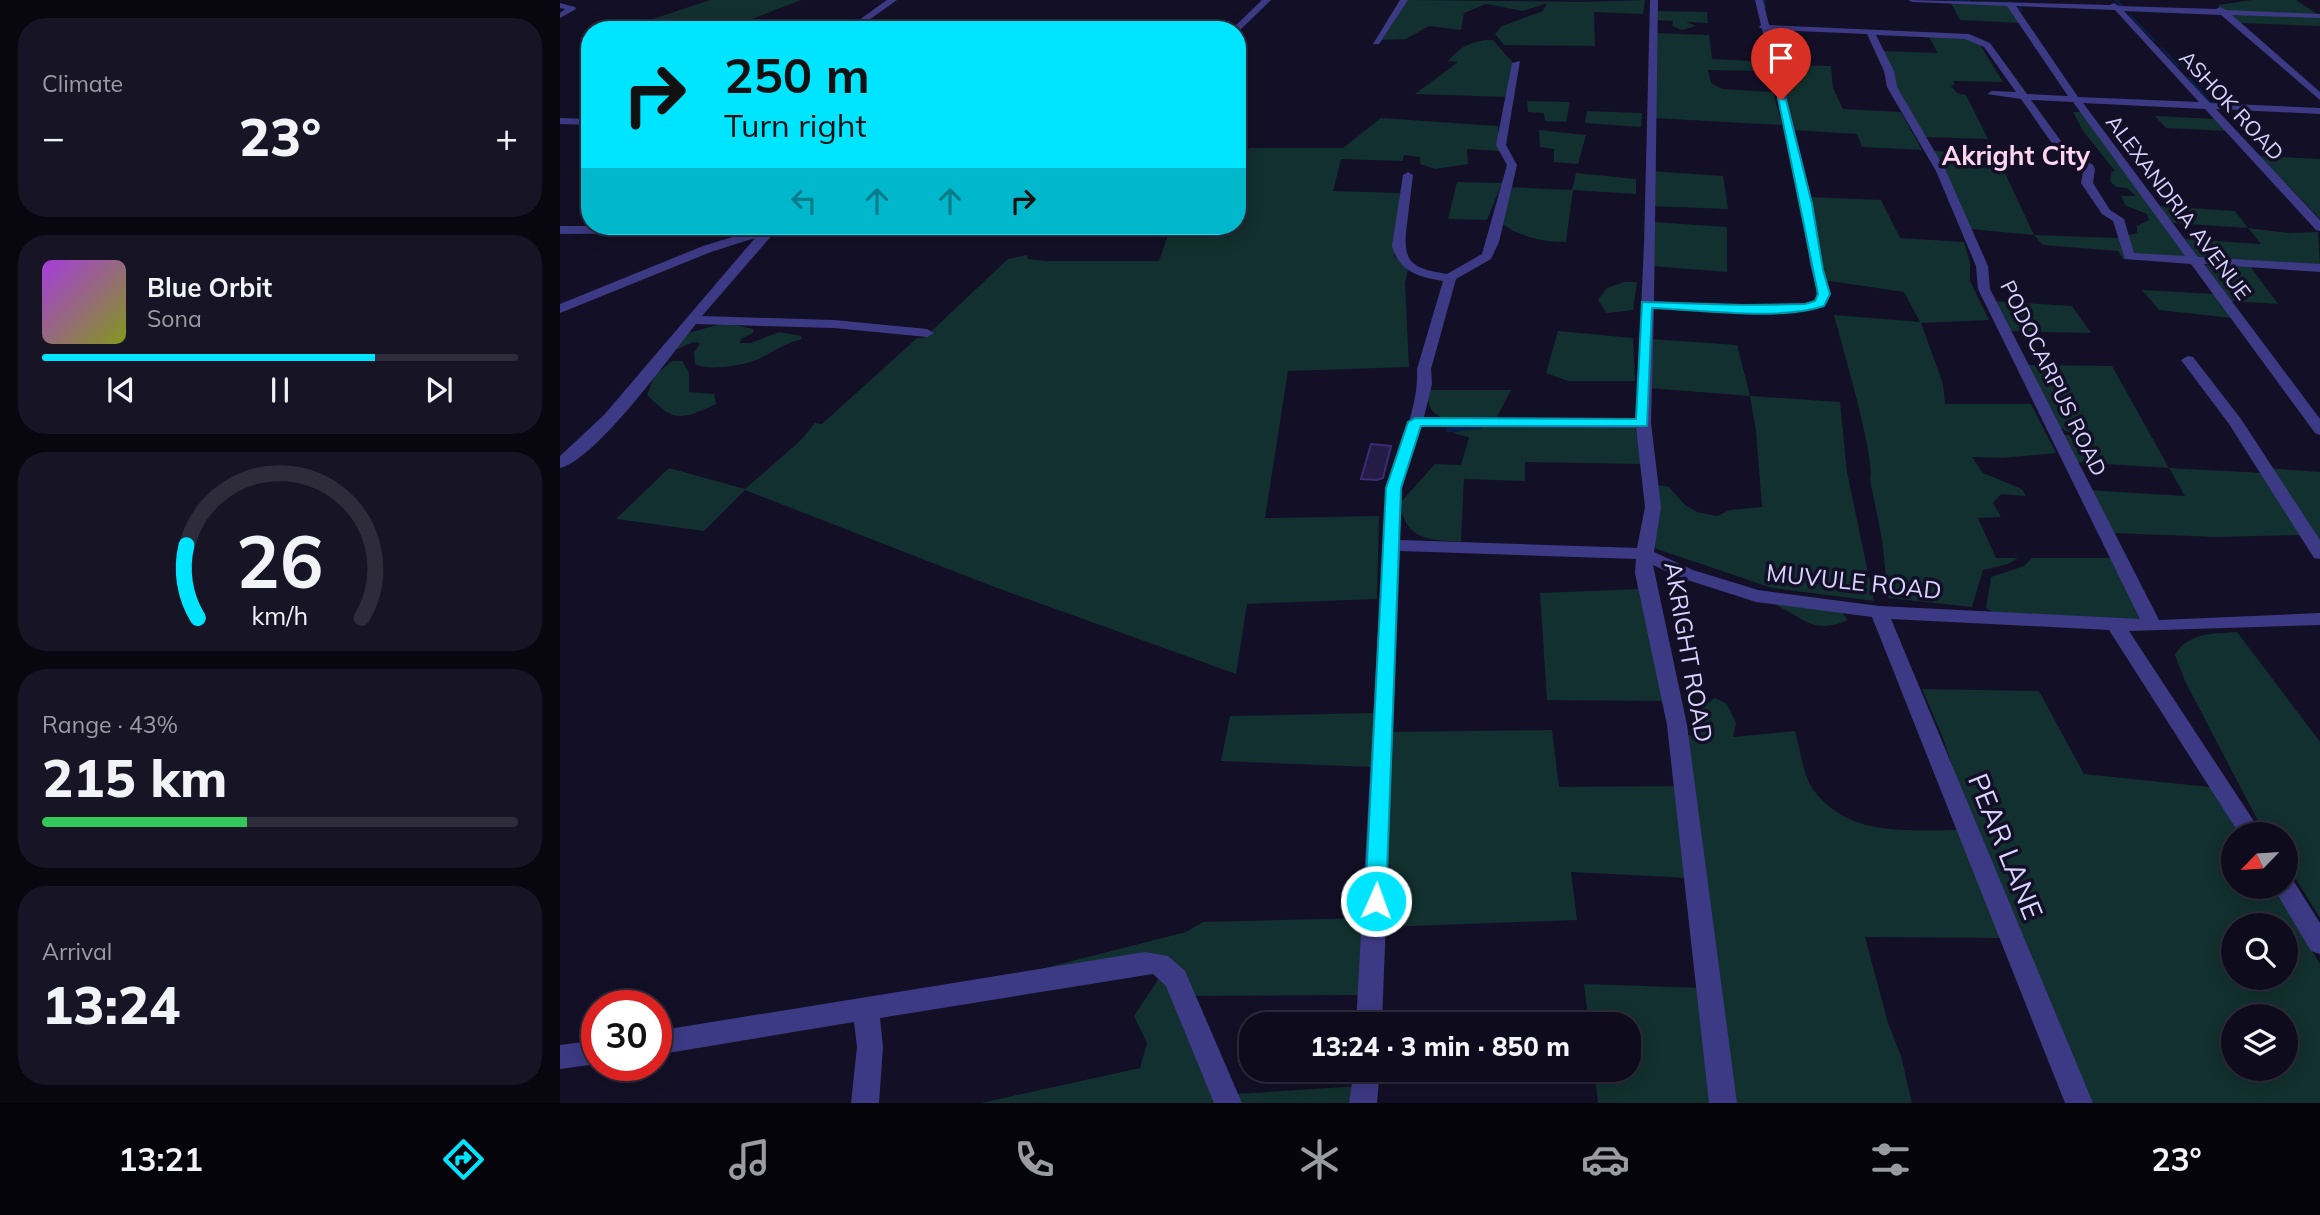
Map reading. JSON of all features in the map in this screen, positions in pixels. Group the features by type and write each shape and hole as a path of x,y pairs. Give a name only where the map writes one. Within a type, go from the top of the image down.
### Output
{"street":[{"path":"859,21 893,0"},
{"path":"1245,21 1267,0"},
{"path":"1376,42 1404,0"},
{"name":"AKRIGHT ROAD","path":"1654,0 1650,245 1643,423 1653,507 1644,573 1677,725 1723,1103"},
{"path":"1646,304 1744,309 1806,308 1816,306 1822,300 1824,294 1817,270 1807,204 1763,27 1759,0"},
{"path":"1912,0 2113,4 2320,16"},
{"path":"2211,2 2318,93"},
{"name":"ALEXANDRIA AVENUE","path":"2010,4 2074,99 2320,430"},
{"name":"ASHOK ROAD","path":"2113,4 2320,227"},
{"path":"560,5 572,9 560,16"},
{"path":"1763,27 1970,37 1987,45 2066,154 2088,165 2090,169 2087,183 2106,213 2118,220 2129,256 2320,268"},
{"name":"PODOCARPUS ROAD","path":"1871,33 1889,71 1892,87 1941,172 1982,266 1984,289 2153,626"},
{"path":"1370,1012 1396,475 1415,422 1425,384 1424,369 1450,278 1455,271 1479,261 1491,252 1512,165 1501,145 1517,63"},
{"path":"1993,94 2320,111"},
{"path":"560,121 581,122"},
{"path":"1408,175 1399,255 1412,269 1450,278"},
{"path":"560,230 581,230"},
{"path":"560,309 653,270 754,235"},
{"path":"560,463 586,445 694,320 763,235"},
{"path":"694,320 834,324 927,332"},
{"path":"2188,359 2236,422 2320,554"},
{"path":"1415,422 1643,423"},
{"name":"MUVULE ROAD","path":"1391,545 1645,554 1687,573 1756,596 1879,612 2153,626 2320,619"},
{"name":"PEAR LANE","path":"1879,612 2079,1103"},
{"path":"2115,624 2244,822"},
{"path":"2293,900 2320,944"},
{"path":"672,1040 1145,963 1159,964 1176,979 1228,1103"},
{"path":"865,1103 870,1047 866,1010"},
{"path":"560,1057 581,1054"},
{"path":"1363,1103 1366,1082"}],"green space":[{"path":"710,0 801,0 747,21 647,21"},
{"path":"1407,0 1645,0 1643,14 1594,12 1595,46 1504,45 1495,34 1502,26 1543,11 1547,3 1523,11 1486,4 1464,13 1461,30 1429,26 1406,39 1381,40"},
{"path":"2252,0 2296,0 2319,15 2223,11 2218,5"},
{"path":"1951,3 2007,5 2021,23 1960,20"},
{"path":"1654,11 1707,12 1708,23 1686,22 1696,26 1682,30 1672,26 1673,21 1654,20"},
{"path":"2230,14 2320,17 2320,26 2239,23"},
{"path":"1653,33 1709,35 1712,59 1769,62 1769,71 1708,70 1711,83 1722,89 1773,92 1782,125 1653,118"},
{"path":"1928,35 1977,40 2003,82 1953,81 1955,85 1951,86 1957,93 1966,95 1988,139 1923,137 1894,91 1881,51 1938,53"},
{"path":"1493,40 1513,63 1507,97 1415,94 1458,62 1448,61 1462,48 1480,41"},
{"path":"1777,65 1831,66 1833,88 1843,109 1901,112 1922,150 1862,147 1857,134 1793,130"},
{"path":"1527,101 1570,102 1566,122 1545,121 1544,113 1528,112"},
{"path":"1587,111 1642,113 1641,127 1585,123"},
{"path":"2073,112 2082,112 2190,262 2123,259 2118,251 2043,245 2034,235 2117,238 2137,233 2137,226 2149,220 2147,214 2126,206 2121,196 2136,196 2127,188 2116,187 2110,181 2111,172 2115,171 2083,131"},
{"path":"2155,116 2216,119 2227,131 2166,128"},
{"path":"1381,118 1498,126 1499,151 1467,149 1468,164 1435,169 1420,164 1420,157 1404,155 1403,161 1341,159 1333,191 1400,193 1394,256 1408,270 1405,283 1409,367 1288,371 1265,518 1379,516 1377,599 1247,604 1236,674 997,588 745,490 704,531 616,519 669,468 745,489 801,440 815,423 822,424 917,338 924,338 1008,259 1027,255 1028,259 1046,261 1159,261 1168,235 1246,235 1246,150 1343,148"},
{"path":"1539,130 1586,135 1578,164 1554,162 1554,149 1540,147"},
{"path":"1932,151 1996,154 2034,235 1970,229"},
{"path":"2260,156 2320,159 2320,219"},
{"path":"1649,171 1723,176 1728,209 1651,206"},
{"path":"1576,173 1636,179 1636,194 1573,190 1566,242 1529,237 1497,220 1508,187 1572,190"},
{"path":"1457,182 1502,183 1487,220 1448,219"},
{"path":"1809,197 1881,200 1900,238 1964,242 1970,262 1970,281 1989,320 1921,323 1943,384 1945,404 2031,404 2056,453 2003,458 1972,457 1983,473 2022,489 2026,496 2001,494 1993,503 2001,517 1978,518 1996,558 2018,558 2008,564 1983,570 1972,607 1888,598 1882,539 1870,480 1868,449 1834,315 1920,322 1904,292 1823,280"},
{"path":"2159,206 2235,211 2248,228 2173,223"},
{"path":"1653,222 1727,227 1727,272 1650,266"},
{"path":"2248,228 2289,233 2318,232 2320,266 2198,258 2185,239 2261,244"},
{"path":"2249,265 2278,304 2231,301 2206,266"},
{"path":"1624,282 1637,282 1633,310 1607,313 1598,300 1607,288"},
{"path":"2142,290 2215,294 2232,318 2159,310"},
{"path":"1990,301 2072,306 2091,333 2004,331"},
{"path":"724,323 754,329 753,333 741,339 740,343 751,343 779,332 801,336 802,339 750,362 722,367 695,364 694,353 700,343 694,342 670,352 681,335"},
{"path":"1558,331 1633,338 1635,381 1568,381 1546,373"},
{"path":"1650,339 1737,345 1750,396 1649,388"},
{"path":"672,361 682,361 689,373 689,392 714,394 716,404 686,416 679,416 665,410 647,395 655,375"},
{"path":"2023,365 2112,366 2169,468 2073,462 2061,435 2073,435 2057,426"},
{"path":"1428,390 1511,390 1497,417 1462,420 1441,417 1433,412"},
{"path":"1750,396 1840,402 1847,472 1874,601 1772,588 1657,549 1653,545 1657,485 1669,487 1685,505 1697,512 1717,516 1730,510 1762,507 1756,431"},
{"path":"1477,425 1635,427 1642,464 1525,462 1525,481 1464,479 1461,542 1421,536 1408,526 1399,504 1435,464 1461,465 1469,437 1452,433"},
{"path":"2169,468 2263,473 2303,535 2217,537 2112,533 2087,490 2185,496"},
{"path":"2267,468 2320,472 2320,548"},
{"path":"2032,558 2112,558 2145,625 1993,612 1986,608 1991,577 2024,566"},
{"path":"1640,589 1666,701 1547,700 1540,593"},
{"path":"1774,604 1841,611 1848,620 1826,626 1817,625"},
{"path":"2237,632 2320,742 2320,918 2298,882 2298,822 2259,822 2185,681 2175,655 2187,642 2210,634"},
{"path":"1922,689 2039,691 2084,774 2219,788 2237,822 2221,822 2221,900 2283,900 2290,913 2221,913 2221,990 2298,990 2298,926 2320,964 2320,1103 2089,1103 1964,801 1943,738"},
{"path":"1715,698 1727,704 1736,723 1733,737 1795,731 1812,788 1826,804 1842,815 1859,823 1897,830 1957,830 2000,938 1865,937 1888,1023 1901,1056 1912,1103 1734,1103 1685,735 1701,736 1697,711"},
{"path":"1374,713 1373,767 1221,761 1230,716"},
{"path":"1552,730 1559,787 1678,786 1688,878 1571,872 1577,920 1384,927 1392,732"},
{"path":"1366,918 1363,995 1185,996 1237,1094 1359,1086 1348,1103 981,1103 1140,1068 1147,1043 1134,1016 1163,972 1155,955 1041,969 1186,932 1203,922"},
{"path":"1584,984 1702,988 1712,1103 1598,1103 1596,1082 1641,1082 1641,1012 1588,1012"}],"building":[{"path":"1371,444 1391,446 1383,478 1377,480 1361,479"}],"waterway":[{"path":"1764,0 1765,8"},
{"path":"1948,0 1969,1"},
{"path":"2116,0 2123,7"},
{"path":"1981,2 2013,3"},
{"path":"2021,10 2017,6 2022,5"},
{"path":"2130,15 2154,40"},
{"path":"2162,48 2178,66"},
{"path":"2189,78 2211,103 2222,103"},
{"path":"2228,104 2242,105"},
{"path":"1448,430 1480,427"}],"district":[{"name":"Akright City","path":"2016,155"}],"route":[{"path":"1376,901 1386,617 1394,488 1415,422 1643,423 1646,304 1744,309 1806,308 1820,303 1824,294 1817,270 1807,204 1781,100"}]}
